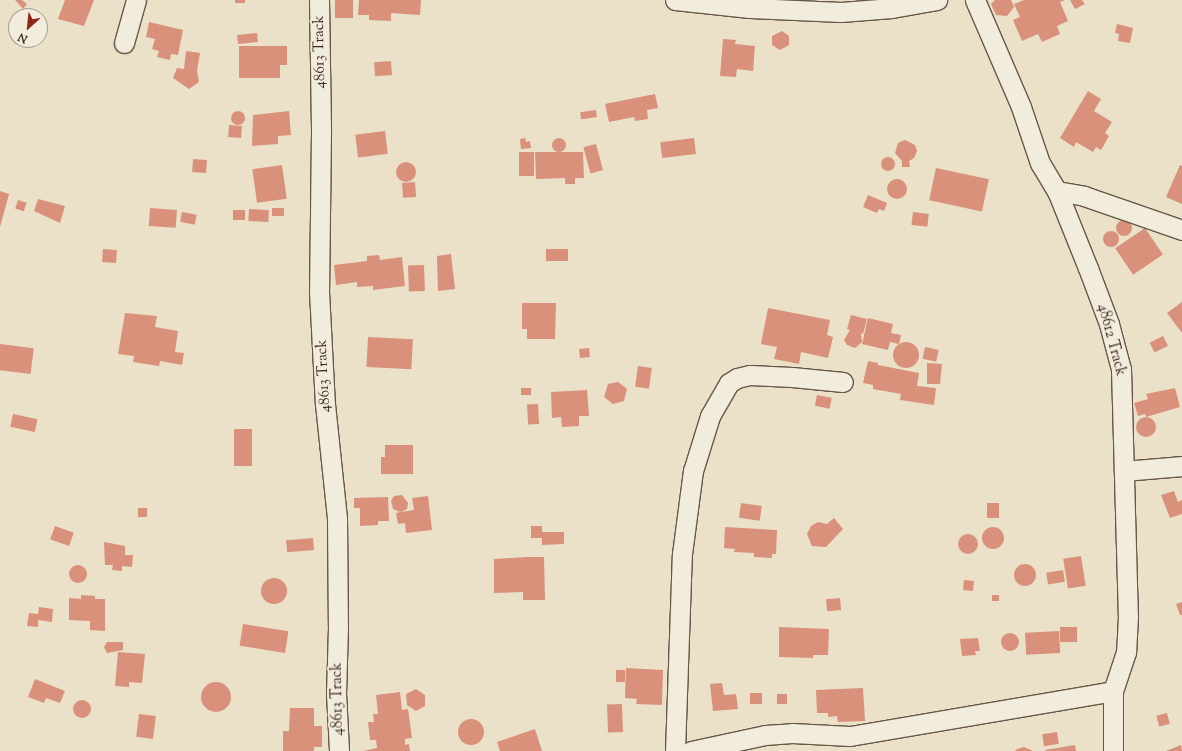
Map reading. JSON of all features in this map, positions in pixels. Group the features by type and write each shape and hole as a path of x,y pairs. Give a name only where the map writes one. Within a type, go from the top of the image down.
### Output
{"street":[{"path":"124,43 136,0"},
{"name":"48613 Track","path":"319,0 321,132 319,291 325,404 337,518 338,627 336,693 339,751"},
{"path":"675,0 750,8 841,12 892,8 937,0"},
{"name":"48612 Track","path":"975,0 1003,63 1040,162 1057,191 1110,324 1121,369 1126,652 1113,691 1113,751"},
{"path":"1057,191 1084,196 1182,230"},
{"path":"675,751 677,628 682,554 693,470 710,416 730,383 737,378 750,376 792,377 843,382"},
{"path":"1124,471 1182,466"},
{"path":"691,751 765,735 792,733 850,736 1113,691"}],"building":[{"path":"15,0 22,0 27,4 22,8"},
{"path":"65,0 94,0 84,26 58,19"},
{"path":"235,0 245,0 245,3 235,3"},
{"path":"335,0 353,0 353,18 335,18"},
{"path":"359,0 421,0 420,15 391,13 391,21 369,20 369,15 358,15"},
{"path":"995,0 1011,0 1014,7 1007,16 996,15 991,4"},
{"path":"1024,0 1065,0 1060,2 1068,21 1057,26 1060,34 1042,42 1038,34 1022,41 1013,20 1020,17 1014,4"},
{"path":"1070,0 1082,0 1085,4 1075,9"},
{"path":"149,22 183,30 178,55 171,54 170,60 157,57 159,51 152,49 155,39 146,37"},
{"path":"1117,24 1133,28 1130,43 1118,41 1119,34 1115,33"},
{"path":"782,31 789,36 789,45 780,50 772,45 772,36"},
{"path":"257,33 258,42 238,44 237,35"},
{"path":"723,39 736,40 735,44 755,46 753,71 737,69 736,77 720,76"},
{"path":"239,46 287,46 287,65 280,65 280,78 239,78"},
{"path":"186,51 200,53 197,70 199,82 189,89 173,78 177,68 184,69"},
{"path":"391,61 392,75 375,76 374,62"},
{"path":"1088,91 1101,99 1094,111 1112,122 1105,133 1109,136 1101,150 1096,147 1093,152 1076,142 1074,147 1060,138"},
{"path":"655,94 658,108 647,110 648,119 635,121 634,117 609,122 605,104"},
{"path":"596,110 597,117 581,119 580,112"},
{"path":"238,111 243,113 245,118 243,123 238,125 233,123 231,118 233,113"},
{"path":"289,111 291,135 278,136 278,144 252,146 253,115"},
{"path":"229,125 242,126 241,138 228,137"},
{"path":"385,131 388,154 358,157 355,135"},
{"path":"525,138 526,142 530,141 531,148 521,149 520,139"},
{"path":"559,138 564,140 566,145 564,150 559,152 554,150 552,145 554,140"},
{"path":"694,138 696,154 662,158 660,142"},
{"path":"905,140 915,145 917,151 914,158 909,161 910,167 902,167 902,161 895,153 898,143"},
{"path":"596,144 603,170 590,173 583,147"},
{"path":"519,152 534,152 534,176 519,176"},
{"path":"535,152 583,152 584,178 575,178 575,184 565,184 565,178 536,179"},
{"path":"885,157 891,157 895,161 895,167 891,171 885,171 881,167 881,161"},
{"path":"193,159 207,160 206,173 192,172"},
{"path":"406,162 413,165 416,172 413,179 406,182 399,179 396,172 399,165"},
{"path":"282,165 287,199 257,203 252,169"},
{"path":"1180,165 1182,166 1182,204 1166,197"},
{"path":"936,168 989,179 982,212 929,200"},
{"path":"897,179 904,182 907,189 904,196 897,199 890,196 887,189 890,182"},
{"path":"415,182 416,197 403,198 402,183"},
{"path":"0,191 9,194 0,227"},
{"path":"868,195 887,203 884,211 879,209 877,213 863,207"},
{"path":"38,199 65,206 60,223 34,211"},
{"path":"18,200 27,203 24,211 15,209"},
{"path":"150,208 177,210 176,228 149,226"},
{"path":"272,208 284,208 284,216 272,216"},
{"path":"249,209 269,210 268,222 248,221"},
{"path":"233,210 245,210 245,220 233,220"},
{"path":"182,212 197,215 195,225 180,222"},
{"path":"913,212 929,214 927,227 911,225"},
{"path":"1121,220 1127,220 1132,225 1130,234 1127,236 1121,236 1116,231 1116,225"},
{"path":"1145,228 1163,255 1133,275 1115,248"},
{"path":"1108,231 1114,231 1119,236 1117,245 1114,247 1108,247 1103,242 1103,236"},
{"path":"103,249 117,250 116,263 102,262"},
{"path":"546,249 568,249 568,261 546,261"},
{"path":"451,254 455,289 438,291 437,256"},
{"path":"379,255 380,260 402,257 405,286 373,290 373,286 357,287 357,282 336,285 334,265 367,261 367,256"},
{"path":"424,265 425,291 409,292 408,266"},
{"path":"1182,302 1182,333 1167,313"},
{"path":"522,303 556,303 555,339 527,339 527,329 522,329"},
{"path":"768,308 830,320 827,335 833,337 828,358 801,352 799,364 774,359 777,347 761,344"},
{"path":"125,313 157,316 155,327 178,331 175,352 184,353 182,365 160,361 159,366 133,362 134,356 118,354"},
{"path":"851,315 867,319 863,334 861,333 862,342 855,348 847,345 844,340 850,330 847,329"},
{"path":"868,318 893,324 891,333 901,335 899,344 890,342 888,350 862,344"},
{"path":"1163,336 1168,346 1155,353 1150,343"},
{"path":"368,337 413,339 411,369 366,367"},
{"path":"906,342 915,346 919,355 915,364 906,368 897,364 893,355 897,346"},
{"path":"0,344 34,348 31,374 0,370"},
{"path":"925,347 939,350 936,362 923,359"},
{"path":"589,348 590,357 580,358 579,349"},
{"path":"868,361 878,363 878,365 919,373 917,386 936,388 934,405 900,400 901,394 873,389 873,385 863,383"},
{"path":"927,363 942,364 940,384 927,384"},
{"path":"638,366 652,368 649,389 635,387"},
{"path":"618,382 627,389 624,401 613,404 604,397 608,384"},
{"path":"521,388 531,388 531,395 521,395"},
{"path":"1175,388 1180,407 1146,417 1145,414 1138,416 1134,403 1148,399 1146,394"},
{"path":"587,390 589,416 579,416 579,426 562,427 561,417 552,418 551,392"},
{"path":"817,395 832,398 830,409 815,406"},
{"path":"538,404 539,424 528,425 527,405"},
{"path":"13,414 37,419 35,432 10,427"},
{"path":"1146,417 1153,420 1156,427 1153,434 1146,437 1139,434 1136,427 1139,420"},
{"path":"234,429 252,429 252,466 234,466"},
{"path":"385,445 413,445 413,474 381,474 381,457 385,457"},
{"path":"1174,491 1178,502 1182,500 1182,514 1170,518 1161,495"},
{"path":"402,495 408,503 407,509 401,512 414,510 412,498 428,496 432,530 406,533 405,523 398,524 396,513 400,512 393,509 391,501 394,496"},
{"path":"388,497 389,521 378,521 378,525 360,526 360,508 354,508 354,498"},
{"path":"741,503 762,506 760,521 739,518"},
{"path":"987,503 999,503 999,518 987,518"},
{"path":"138,508 147,508 147,517 138,517"},
{"path":"834,518 843,529 826,547 812,546 807,534 811,526 818,522 827,524"},
{"path":"55,526 74,533 69,546 50,539"},
{"path":"531,526 542,526 542,532 564,532 564,544 542,545 542,538 531,538"},
{"path":"725,527 777,530 776,554 772,554 772,558 754,557 754,553 734,552 735,549 724,548"},
{"path":"993,527 1001,530 1004,538 1001,546 993,549 985,546 982,538 985,530"},
{"path":"968,534 975,537 978,544 975,551 968,554 961,551 958,544 961,537"},
{"path":"313,538 314,550 287,552 286,540"},
{"path":"104,542 125,546 125,555 133,555 132,567 122,566 122,571 112,570 113,565 105,565"},
{"path":"1081,556 1086,586 1068,588 1063,559"},
{"path":"544,557 545,600 523,600 523,592 494,593 494,559"},
{"path":"1025,564 1033,567 1036,575 1033,583 1025,586 1017,583 1014,575 1017,567"},
{"path":"78,565 82,566 86,570 86,578 82,582 78,583 74,582 70,578 69,574 70,570 74,566"},
{"path":"1063,570 1065,582 1048,585 1046,573"},
{"path":"274,578 283,582 287,591 283,600 274,604 265,600 261,591 265,582"},
{"path":"964,580 974,581 973,591 963,590"},
{"path":"81,595 95,596 95,599 105,599 105,631 90,630 90,621 69,620 69,598 81,599"},
{"path":"992,595 999,595 999,601 992,601"},
{"path":"840,598 841,610 827,611 826,599"},
{"path":"1182,602 1182,615 1180,615 1176,604"},
{"path":"39,607 53,609 52,622 38,620 38,627 27,626 29,613 38,614"},
{"path":"243,624 288,631 285,653 240,646"},
{"path":"779,627 829,629 828,655 813,655 813,658 779,657"},
{"path":"1060,627 1077,627 1077,642 1060,642"},
{"path":"1059,631 1060,653 1026,655 1025,633"},
{"path":"1010,633 1016,636 1019,642 1016,648 1010,651 1004,648 1001,642 1004,636"},
{"path":"978,638 980,651 975,651 976,655 962,656 960,639"},
{"path":"107,642 123,642 123,650 107,653 104,647"},
{"path":"118,652 145,654 142,683 129,682 129,687 115,686"},
{"path":"626,668 663,670 662,705 636,704 637,699 625,698"},
{"path":"616,670 625,670 625,682 616,682"},
{"path":"35,679 65,691 60,703 46,698 44,703 28,697"},
{"path":"216,682 227,686 231,697 227,708 216,712 205,708 201,697 205,686"},
{"path":"722,683 724,695 736,694 738,709 713,711 710,684"},
{"path":"863,688 865,721 838,722 837,716 828,717 828,713 817,713 816,690"},
{"path":"416,689 425,695 425,706 416,711 407,705 406,694"},
{"path":"400,692 402,710 408,709 412,738 405,739 405,745 409,744 410,751 363,751 377,748 376,740 370,740 368,722 374,722 373,714 378,714 376,695"},
{"path":"750,693 762,693 762,704 750,704"},
{"path":"777,694 787,694 787,704 777,704"},
{"path":"82,700 88,703 91,709 88,715 82,718 76,715 73,709 76,703"},
{"path":"622,704 623,732 608,733 607,705"},
{"path":"290,708 314,708 314,726 322,726 322,747 314,747 314,751 283,751 283,731 289,731"},
{"path":"1167,713 1170,724 1159,726 1156,716"},
{"path":"139,714 156,716 153,739 136,737"},
{"path":"471,719 480,723 484,732 480,741 471,745 462,741 458,732 462,723"},
{"path":"535,729 542,751 500,751 497,742"},
{"path":"1057,732 1059,744 1044,746 1042,734"},
{"path":"1075,745 1076,751 1045,750"},
{"path":"1181,745 1182,751 1166,751"},
{"path":"1024,747 1033,751 1015,751 1017,749"}]}
